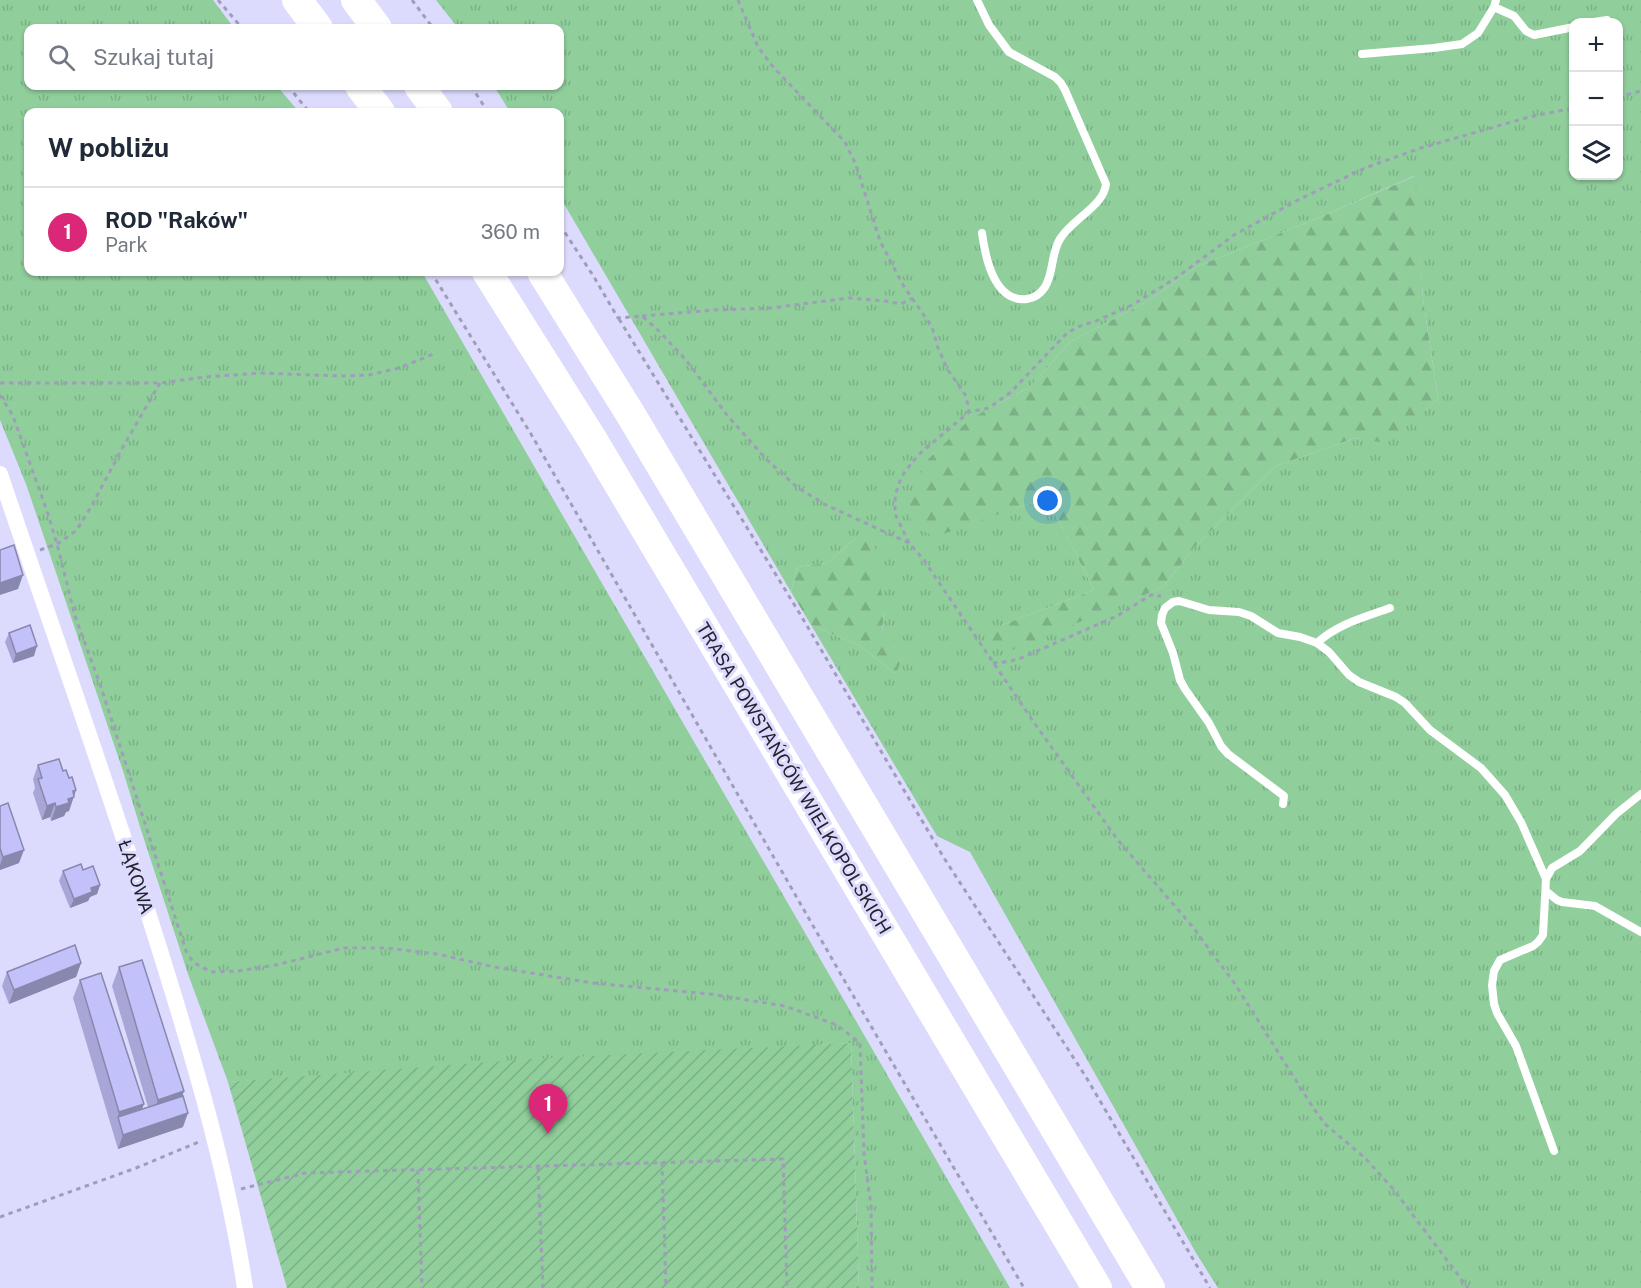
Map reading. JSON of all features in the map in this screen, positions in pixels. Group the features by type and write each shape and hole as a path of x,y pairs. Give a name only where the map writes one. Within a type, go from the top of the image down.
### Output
{"highway":[{"path":"297,0 315,24"},
{"path":"356,0 374,24"},
{"path":"363,90 377,108"},
{"path":"422,90 435,108"},
{"name":"TRASA POWSTAŃCÓW WIELKOPOLSKICH","path":"490,276 598,449 1097,1288"},
{"path":"544,276 643,436 1150,1288"}],"street":[{"name":"ŁĄKOWA","path":"0,474 143,897 192,1054 214,1136 245,1288"}],"lane":[{"path":"977,0 989,25 1009,52 1055,77 1061,83 1106,184 1103,195 1060,238 1049,278 1045,287 1034,297 1022,299 1009,294 999,286 991,273 985,255 982,233"},
{"path":"1362,54 1462,44 1478,33 1495,4 1514,16 1526,31 1534,35 1569,28"},
{"path":"1283,804 1284,796 1236,761 1221,746 1209,723 1185,689 1161,624 1162,615 1168,605 1179,601 1209,610 1239,612 1251,616 1278,633 1317,643 1354,678 1405,703 1430,730 1470,758 1505,795 1528,836 1546,879 1546,891 1543,935 1533,946 1500,960 1494,971 1492,985 1494,1004 1516,1046 1554,1151"},
{"path":"1317,643 1340,627 1390,608"},
{"path":"1546,879 1552,868 1580,851 1616,813 1641,794"},
{"path":"1546,891 1562,902 1595,906 1641,932"}],"path":[{"path":"218,0 239,24"},
{"path":"412,0 430,24"},
{"path":"738,0 758,47 774,68 845,142 856,165 880,241 903,285 932,327 948,370 966,396 969,412"},
{"path":"291,90 306,108"},
{"path":"474,90 485,108"},
{"path":"1623,96 1641,91"},
{"path":"1468,1288 1394,1190 1366,1159 1325,1124 1314,1109 1218,960 1118,839 993,663 923,559 909,543 895,514 895,499 904,472 918,455 969,412 989,408 1011,392 1067,333 1132,305 1176,278 1234,235 1298,200 1365,168 1421,148 1529,117 1569,109"},
{"path":"564,231 800,614 944,858 1086,1077 1210,1288"},
{"path":"433,276 531,434 1024,1288"},
{"path":"618,318 771,308 849,298 885,300 901,304 913,298"},
{"path":"642,316 686,360 728,415 767,460 797,487 824,504 909,543"},
{"path":"0,383 160,383 261,373 369,375 399,368 436,353"},
{"path":"28,555 57,544 76,531 160,383"},
{"path":"0,395 13,416 57,544 75,616 101,687 186,951 193,962 211,972 238,971 276,965 344,948 386,948 437,954 494,967 593,983 710,994 785,1006 837,1024 860,1043 864,1154 871,1206 872,1288"},
{"path":"993,663 1029,654 1117,616 1151,595 1161,596 1168,605"},
{"path":"0,1217 136,1168 214,1136"},
{"path":"256,1186 305,1173 783,1159 787,1288"},
{"path":"662,1162 666,1288"},
{"path":"538,1167 543,1288"},
{"path":"418,1170 422,1288"}],"green space":[{"path":"0,0 213,0 231,24 24,24 24,90 280,90 296,108 24,108 24,276 424,276 1010,1288 859,1288 851,1043 228,1082 188,974 124,774 26,484 0,420"},
{"path":"436,0 1641,0 1641,1288 1218,1288 1196,1253 970,852 937,836 811,625 860,646 896,674 882,632 884,611 856,538 827,563 797,567 791,592 564,204 564,108 508,108 496,90 564,90 564,24 455,24","holes":["1414,176 1423,298 1438,399 1386,442 1355,438 1276,466 1193,549 1163,587 1005,652 1002,625 1094,590 1048,499 1015,508 929,458 968,422 989,408 1029,388 1070,342 1148,301 1196,267"]},
{"path":"1415,176 1423,298 1438,399 1386,443 1355,438 1276,466 1193,549 1163,587 1005,653 990,638 1002,625 1094,590 1048,499 1015,508 935,537 913,526 906,502 929,458 968,421 1029,388 1070,342 1148,301 1196,267"},
{"path":"856,538 874,540 884,611 882,632 906,648 896,674 860,646 811,625 791,592 797,567 827,563"},
{"path":"851,1043 859,1288 287,1288 228,1082 530,1059"}],"building":[{"path":"14,545 23,575 0,583 0,550"},
{"path":"30,625 37,646 16,654 9,633"},
{"path":"59,759 63,771 66,770 69,778 72,777 76,790 73,791 74,797 68,799 69,803 56,807 55,803 47,806 38,779 42,778 38,765"},
{"path":"8,803 24,850 3,857 0,848 0,806"},
{"path":"81,864 83,870 93,866 100,885 91,888 92,892 74,899 63,871"},
{"path":"75,945 81,963 14,990 7,972"},
{"path":"142,960 184,1091 158,1100 119,967"},
{"path":"101,973 144,1104 119,1112 80,980"},
{"path":"183,1096 188,1113 123,1135 118,1117"}],"place":[{"name":"ROD \"Raków\"","path":"548,1134"}]}
